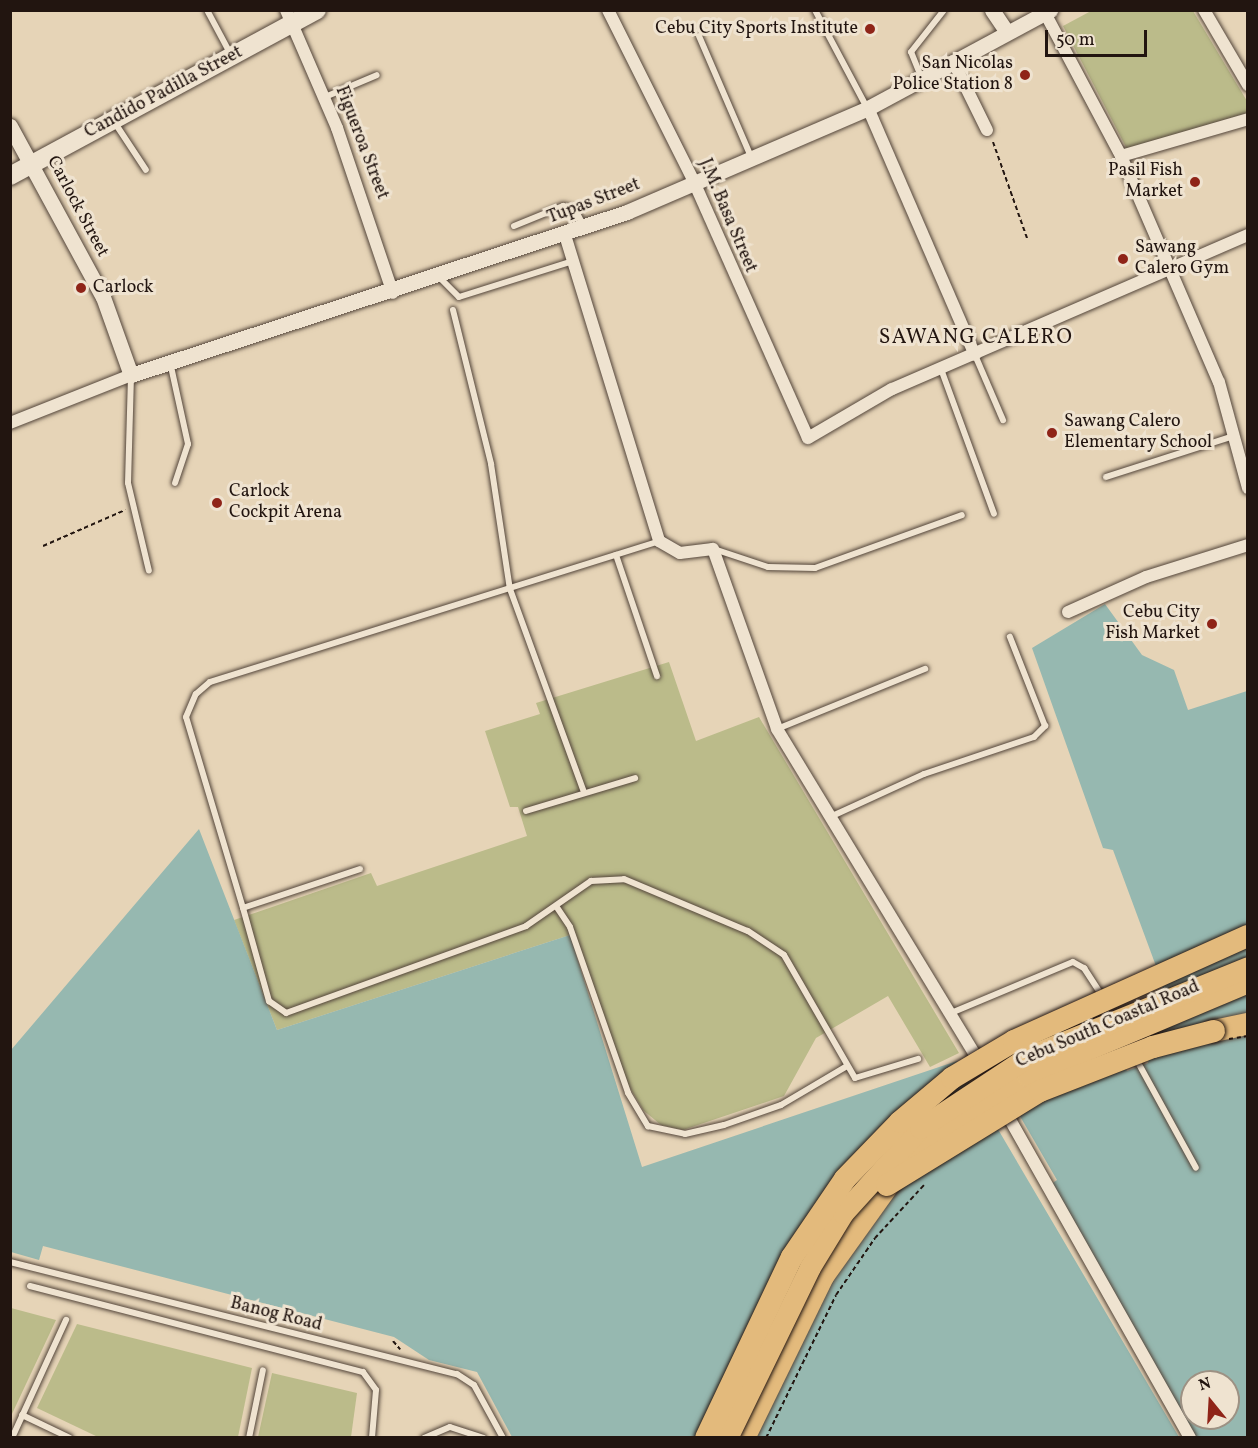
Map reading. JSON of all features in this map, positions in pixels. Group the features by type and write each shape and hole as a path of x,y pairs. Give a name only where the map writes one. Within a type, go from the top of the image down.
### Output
{"highway":[{"path":"706,1437 792,1257 845,1179 900,1122 952,1078 1014,1041 1248,936"},
{"name":"Cebu South Coastal Road","path":"727,1437 810,1267 843,1213 920,1128 1029,1056 1248,966"},
{"name":"Cebu South Coastal Road","path":"744,1437 823,1276 887,1185 973,1108 1027,1075 1248,982"},
{"path":"887,1185 975,1127 1065,1080 1153,1047 1248,1024"}],"main road":[{"name":"Candido Padilla Street","path":"10,176 231,57 289,17 316,10"}],"street":[{"name":"J.M. Basa Street","path":"608,10 694,182 808,438 892,389 941,369"},
{"path":"992,10 1007,32"},
{"path":"1204,10 1248,85"},
{"name":"Tupas Street","path":"130,375 393,292 584,228 752,159 867,108 1047,12"},
{"path":"1047,12 1121,156 1219,382 1248,488"},
{"name":"Figueroa Street","path":"289,17 325,97 393,292"},
{"path":"953,61 987,130"},
{"path":"867,108 975,355"},
{"path":"1121,156 1248,119"},
{"name":"Carlock Street","path":"10,126 103,297 130,375"},
{"path":"565,235 659,541 680,553 713,549 777,729 951,1013 1190,1437"},
{"path":"941,369 1248,235"},
{"path":"10,423 130,375"},
{"path":"1068,612 1146,577 1248,545"}],"lane":[{"path":"207,10 231,57"},
{"path":"815,10 867,108"},
{"path":"922,79 911,52 944,10"},
{"path":"699,36 752,159"},
{"path":"325,97 377,75"},
{"path":"113,120 146,170"},
{"path":"514,226 563,206 575,209 584,228"},
{"path":"439,277 459,297 573,261"},
{"path":"453,310 491,464 510,589 583,790"},
{"path":"975,355 1002,420"},
{"path":"170,362 188,444 175,483"},
{"path":"941,369 994,514"},
{"path":"130,375 128,483 148,571"},
{"path":"1106,477 1234,436"},
{"path":"713,549 768,567 815,568 962,515"},
{"path":"659,541 210,682 196,694 186,717 269,1001 286,1013 496,938 609,876 748,931 784,955 855,1078 864,1078 918,1059"},
{"path":"616,555 657,676"},
{"path":"830,818 924,774 1034,737 1044,726 1010,637"},
{"path":"777,729 925,669"},
{"path":"526,811 583,790 635,778"},
{"path":"243,908 360,869"},
{"path":"556,906 570,927 628,1093 648,1126 685,1134 724,1125 781,1105 847,1066"},
{"path":"951,1013 1072,962 1084,968 1196,1168"},
{"name":"Banog Road","path":"10,1262 457,1374 474,1385 502,1437"},
{"path":"30,1286 363,1372 376,1390 372,1437"},
{"path":"12,1437 66,1320"},
{"path":"249,1437 263,1370"},
{"path":"22,1415 70,1437"},
{"path":"424,1437 450,1428 483,1437"}],"path":[{"path":"987,130 1027,238"},
{"path":"43,546 134,507"},
{"path":"1225,1040 1248,1036"},
{"path":"766,1437 842,1286 875,1238 929,1179"}],"green space":[{"path":"1091,11 1193,11 1247,101 1247,113 1127,149 1063,26"},
{"path":"669,662 696,741 759,717 959,1053 930,1067 888,996 816,1038 784,1096 683,1130 661,1125 643,1110 623,1076 570,935 277,1030 234,920 371,873 377,886 527,836 518,807 510,807 485,731 540,714 536,703"},
{"path":"10,1308 56,1320 11,1416"},
{"path":"77,1324 252,1368 238,1437 98,1437 37,1408"},
{"path":"272,1373 357,1393 351,1437 258,1437"}],"water":[{"path":"1105,604 1142,655 1174,670 1188,710 1247,691 1247,1437 512,1437 477,1372 429,1360 394,1337 43,1246 39,1260 11,1252 11,1050 199,829 277,1030 570,935 642,1167 957,1061 999,1131 1021,1118 985,1051 1088,1009 1127,1071 1148,1063 1163,985 1113,850 1103,848 1032,648"}],"pier":[{"path":"1021,1118 1057,1180 1051,1184 1180,1411 1180,1430 1191,1430 1195,1437 1179,1437 999,1131"}],"place":[{"name":"Cebu City Sports Institute","path":"870,29"},
{"name":"San Nicolas Police Station 8","path":"1025,75"},
{"name":"Pasil Fish Market","path":"1195,182"},
{"name":"Sawang Calero Gym","path":"1123,259"},
{"name":"Carlock","path":"81,288"},
{"name":"Sawang Calero Elementary School","path":"1052,433"},
{"name":"Carlock Cockpit Arena","path":"217,503"},
{"name":"Cebu City Fish Market","path":"1212,624"}],"district":[{"name":"SAWANG CALERO","path":"976,338"}]}
